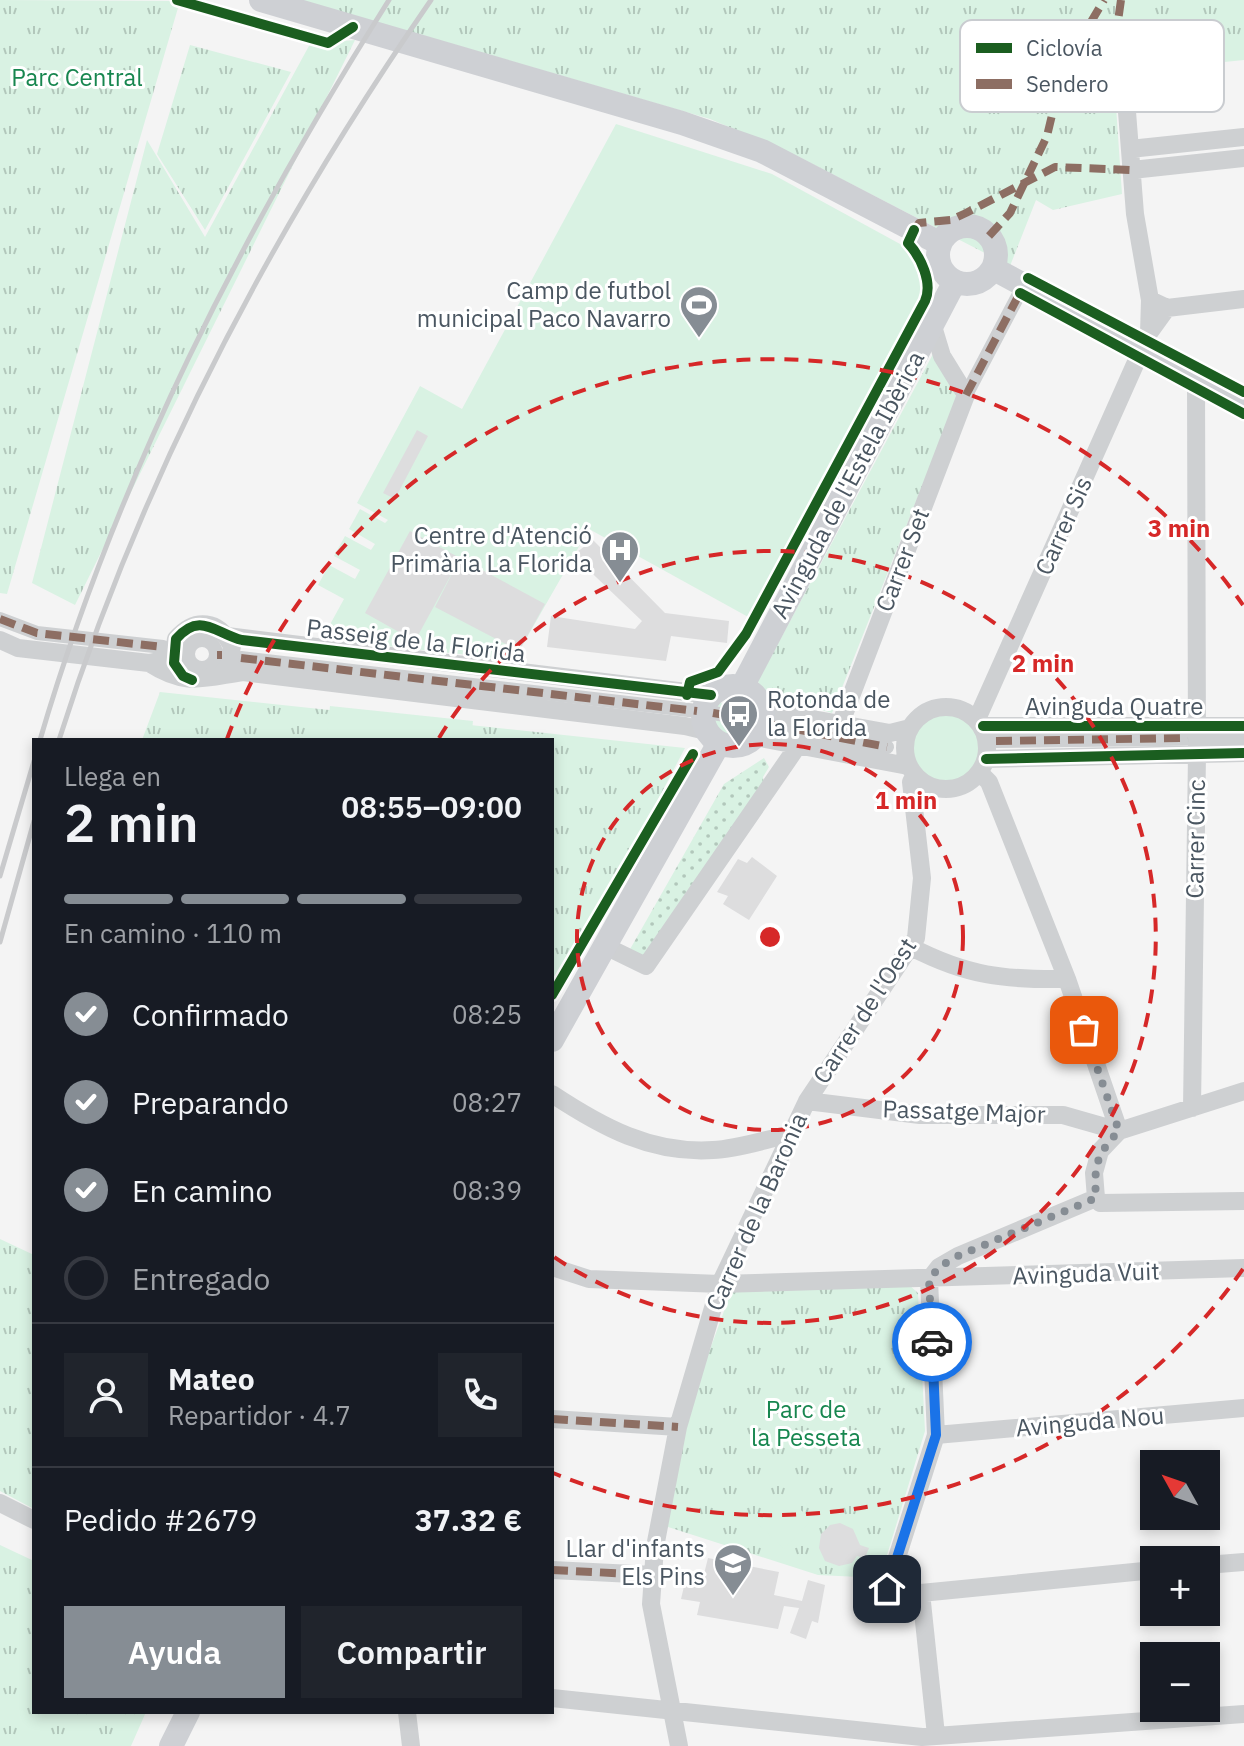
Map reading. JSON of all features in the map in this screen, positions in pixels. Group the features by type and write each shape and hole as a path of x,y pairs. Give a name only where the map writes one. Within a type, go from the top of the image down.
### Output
{"main road":[{"path":"261,0 682,123 762,151 939,243"},
{"path":"971,225 988,234 997,251 994,269 976,284 954,283 938,266 939,243 952,229 971,225"},
{"path":"994,269 1145,341 1196,378 1244,403"},
{"name":"Avinguda de l'Estela Ibèrica","path":"742,687 954,283"},
{"path":"554,1036 605,946 709,719 730,685 753,693 759,722 734,747 709,719"},
{"path":"171,1746 187,1714"}],"street":[{"path":"1127,112 1135,214 1158,304 1244,299"},
{"path":"1130,149 1244,137"},
{"path":"1132,170 1244,158"},
{"name":"Carrer Set","path":"840,725 966,395 1026,282"},
{"name":"Carrer Sis","path":"980,722 1145,341 1158,304"},
{"path":"932,323 942,356 966,395"},
{"name":"Carrer Cinc","path":"1192,1108 1197,740 1196,378"},
{"path":"0,619 37,633 177,652 201,669 213,664 220,655 214,645 205,640 194,642 177,652 149,663"},
{"name":"Passeig de la Florida","path":"177,652 176,639 195,624 207,623 227,636 709,719"},
{"path":"220,676 232,657 227,636"},
{"path":"0,640 18,648 149,663 167,675 192,680 258,673 670,724 709,719"},
{"path":"177,652 178,670 192,680"},
{"name":"Passeig de la Florida","path":"241,658 709,719"},
{"path":"759,722 840,725 890,733 910,728 934,709 951,708 980,722 983,766 1067,979 1119,1131"},
{"path":"759,722 799,744 911,771 928,786 946,790 967,784 983,766"},
{"path":"759,722 887,747"},
{"name":"Avinguda Quatre","path":"980,722 1197,740 1244,753"},
{"name":"Avinguda Quatre","path":"983,766 1197,740 1244,726"},
{"path":"910,728 904,747 911,771"},
{"name":"Avinguda Quatre","path":"996,741 1244,738"},
{"path":"605,946 646,966 799,744"},
{"name":"Carrer de l'Oest","path":"807,1101 916,938 922,878 911,771"},
{"path":"911,947 953,969 1026,980 1067,979"},
{"path":"1244,1091 1119,1131 1100,1151 1094,1173 1096,1198 1100,1203 1244,1201"},
{"path":"554,1095 625,1138 676,1149 715,1150 792,1134"},
{"name":"Passatge Major","path":"807,1101 920,1115 1063,1115 1119,1131"},
{"name":"Carrer de la Baronia","path":"679,1746 651,1604 678,1427 720,1284 807,1101"},
{"path":"1096,1198 958,1256 939,1267 929,1280 936,1435 887,1589 921,1593 1140,1571"},
{"name":"Avinguda Vuit","path":"554,1268 589,1279 720,1284 1244,1268"},
{"name":"Avinguda Nou","path":"936,1435 1244,1408"},
{"path":"554,1419 678,1427"},
{"path":"0,1503 32,1519"},
{"path":"1220,1564 1244,1562"},
{"path":"554,1570 653,1575"},
{"path":"921,1593 926,1739"},
{"path":"554,1698 672,1708 926,1739 1244,1714"},
{"path":"407,1714 411,1746"}],"green space":[{"name":"Parc Central","path":"0,0 180,1 7,594 0,593"},
{"path":"301,0 1244,0 1244,60 1224,62 1224,20 960,20 960,112 1116,112 1122,194 1053,210 1036,200 1010,266 799,157 710,119"},
{"path":"355,40 75,605 32,583 147,140 205,237 310,44"},
{"path":"190,45 291,72 205,230 157,154"},
{"name":"Camp de futbol municipal Paco Navarro","path":"616,124 772,174 911,250 923,293 750,618 589,529 514,660 322,639 344,599 318,585 329,565 355,579 360,570 334,556 345,536 371,550 375,544 349,529 360,509 385,523 388,520 357,503 420,386 462,409"},
{"path":"933,354 957,398 832,713 761,692 758,681"},
{"path":"160,692 685,748 554,997 554,738 143,738"},
{"path":"711,695 749,725 737,735 734,747 719,743 707,726 704,715"},
{"path":"330,706 473,721 471,738 365,738 327,734"},
{"path":"946,707 962,710 975,719 984,732 987,748 984,764 975,777 962,786 946,789 930,786 917,777 908,764 905,748 908,732 917,719 930,710"},
{"path":"764,758 769,767 763,777 764,785 643,959 629,951 724,784"},
{"path":"0,1239 32,1254 32,1508 0,1491"},
{"name":"Parc de la Pesseta","path":"908,1284 918,1293 925,1431 880,1578 818,1575 665,1526 694,1393 731,1292"},
{"path":"783,1496 812,1519 784,1549 757,1523"},
{"path":"0,1545 32,1560 32,1714 145,1714 131,1746 0,1746"}],"building":[{"path":"417,430 428,436 395,499 383,493"},
{"path":"410,531 545,604 519,651 435,607 458,562 415,641 365,613"},
{"name":"Centre d'Atenció Primària La Florida","path":"593,540 665,613 729,621 727,643 671,636 666,661 547,647 551,616 635,629 642,621 573,555"},
{"path":"752,857 777,876 749,920 723,904 728,896 717,892 738,859 747,863"},
{"path":"840,1523 853,1529 860,1545 869,1548 865,1558 857,1556 852,1563 839,1566 825,1561 819,1548 821,1534 830,1525"},
{"name":"Llar d'infants Els Pins","path":"708,1558 779,1572 774,1595 802,1601 808,1580 825,1585 818,1623 812,1621 806,1639 790,1633 799,1608 784,1606 778,1629 697,1615 700,1602 681,1599 686,1578 702,1582"}],"railway":[{"path":"41,738 106,546 189,358 284,176 389,0"},
{"path":"60,738 92,642 130,545 218,356 319,174 431,0"},
{"path":"0,876 32,768"},
{"path":"0,942 32,828"}],"marked path":[{"path":"1092,20 1104,0"},
{"path":"1118,20 1121,0"},
{"path":"989,236 1010,213 1047,136 1053,112"},
{"path":"914,230 919,223 951,220 1055,167 1132,170"},
{"path":"966,395 1022,289"},
{"path":"0,619 37,633 163,647"},
{"path":"217,655 222,655"},
{"path":"241,658 697,711"},
{"path":"713,713 749,719"},
{"path":"769,724 887,747"},
{"path":"996,741 1188,738"},
{"path":"554,1419 678,1427"},
{"path":"554,1570 653,1575"}],"cycle path":[{"path":"177,0 328,43 353,27"},
{"path":"687,695 690,682 718,672 746,634 925,301 928,286 924,270 908,243 914,230"},
{"path":"1028,278 1244,392"},
{"path":"1020,293 1244,414"},
{"path":"192,680 183,676 174,663 176,639 193,626 200,625 242,640 711,695"},
{"path":"983,726 1244,726"},
{"path":"986,759 1244,753"},
{"path":"554,992 693,754"}],"way so far":[{"path":"932,1342 929,1280 939,1267 958,1256 1096,1198 1094,1173 1100,1151 1119,1131 1084,1030"}],"place":[{"name":"Camp de futbol municipal Paco Navarro","path":"699,339"},
{"name":"Centre d'Atenció Primària La Florida","path":"620,584"},
{"name":"Rotonda de la Florida","path":"739,748"},
{"name":"Llar d'infants Els Pins","path":"733,1597"}],"route":[{"path":"887,1589 936,1435 932,1342"}]}
